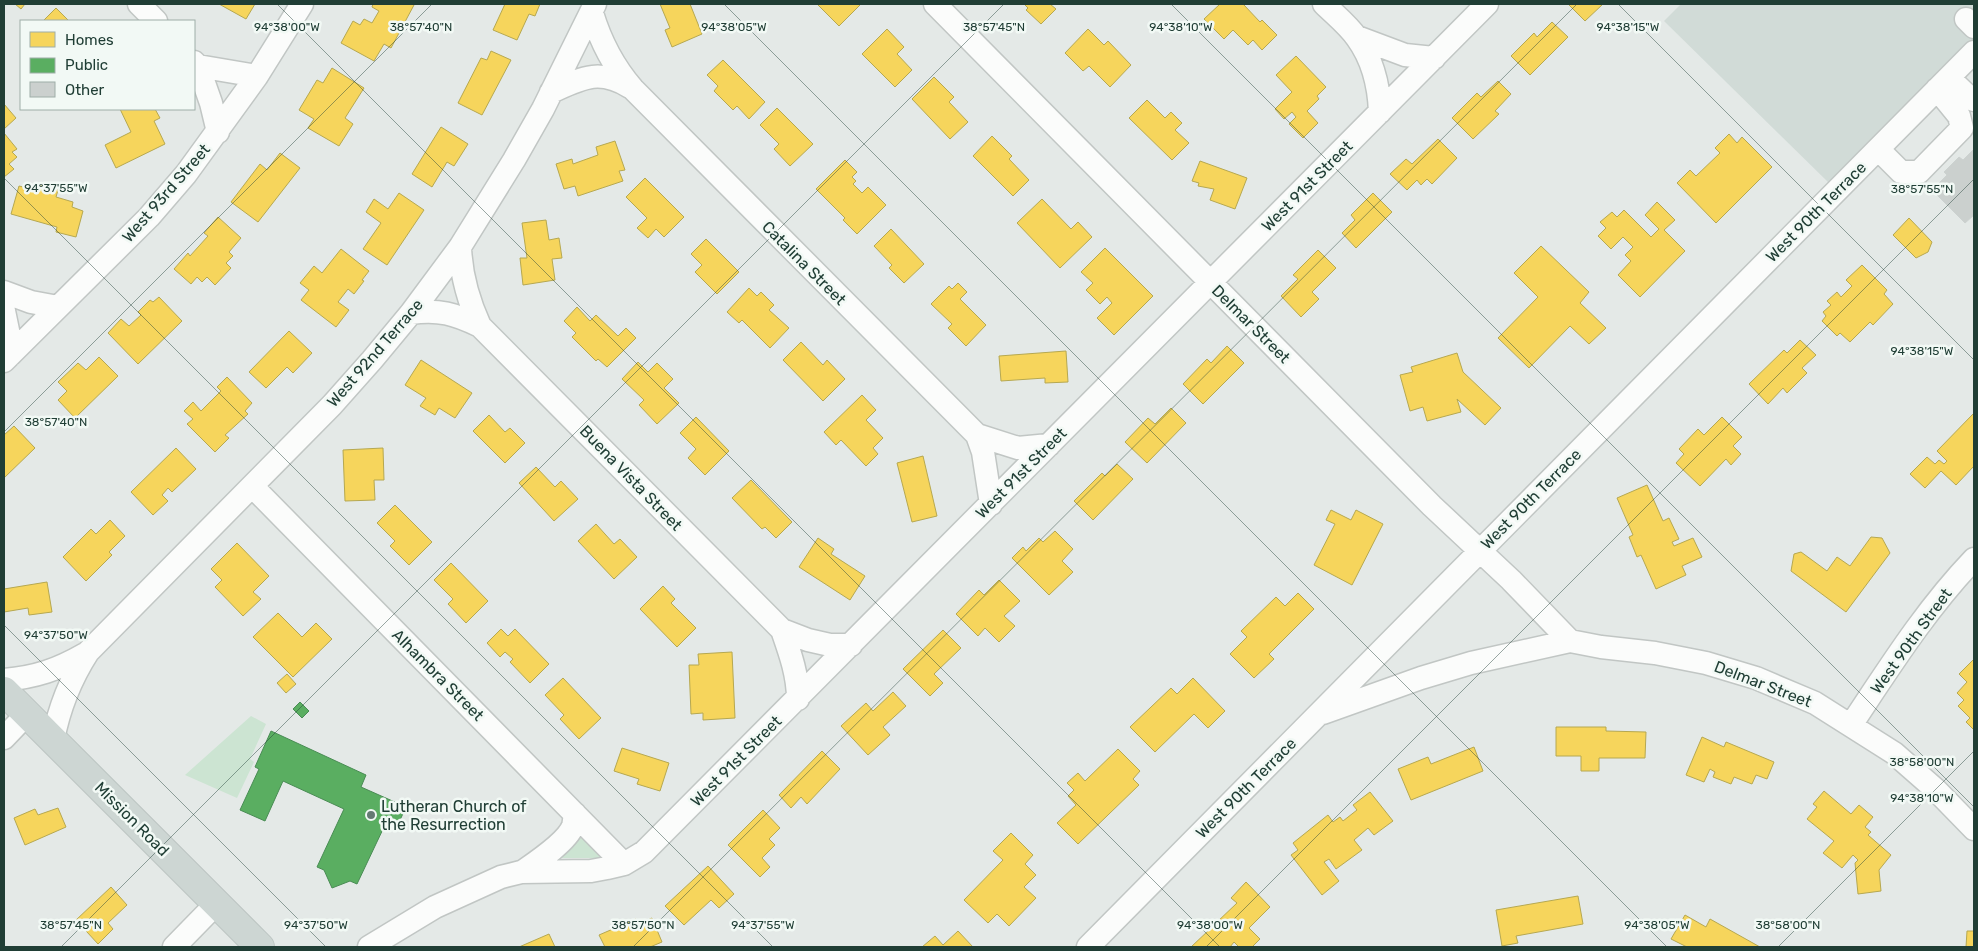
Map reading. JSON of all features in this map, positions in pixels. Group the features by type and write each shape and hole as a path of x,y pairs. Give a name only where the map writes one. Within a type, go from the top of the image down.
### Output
{"main road":[{"name":"Mission Road","path":"4,691 260,947"}],"street":[{"path":"139,4 155,20"},
{"name":"West 93rd Street","path":"7,358 149,217 186,174 257,76 302,4"},
{"name":"Delmar Street","path":"935,4 1432,506 1570,641"},
{"path":"1324,4 1357,37 1373,67 1380,112"},
{"name":"West 91st Street","path":"369,947 434,907 501,877 521,872 591,871 624,864 644,852 798,700 1488,4"},
{"name":"Catalina Street","path":"593,8 608,55 618,72 633,89 977,436 983,452 991,504"},
{"name":"West 92nd Terrace","path":"53,740 58,714 73,674 88,652 338,398 411,313 460,247 514,160 593,8"},
{"path":"1357,37 1405,55 1434,58"},
{"name":"West 90th Terrace","path":"1088,947 1974,52"},
{"path":"196,64 257,76"},
{"path":"196,64 212,103 218,132"},
{"name":"Catalina Street","path":"551,92 580,80 600,76 610,76 633,89"},
{"path":"1943,84 1974,100"},
{"path":"1878,149 1901,172 1919,172 1962,128 1943,84"},
{"name":"Buena Vista Street","path":"460,247 463,277 471,305 480,326"},
{"path":"4,292 31,302 58,307"},
{"name":"Buena Vista Street","path":"411,313 434,310 464,318 480,326 782,630 808,640 830,645 851,645"},
{"path":"4,311 10,340 7,358"},
{"name":"Catalina Street","path":"977,436 1018,448 1049,445"},
{"name":"Alhambra Street","path":"252,486 624,864"},
{"name":"West 90th Street","path":"1851,725 1909,639 1943,594 1974,560"},
{"name":"Buena Vista Street","path":"782,630 798,684 798,700"},
{"name":"Delmar Street","path":"1320,714 1421,678 1471,663 1570,641 1601,647 1655,653 1706,663 1756,678 1815,703 1894,754 1935,789 1974,829"},
{"name":"West 92nd Terrace","path":"4,680 36,676 64,666 88,652"},
{"path":"4,738 27,714"},
{"name":"West 91st Street","path":"521,872 540,859 566,835 573,827 575,814"},
{"path":"174,947 217,903"}],"shaded area":[{"path":"1681,4 1974,4 1974,38 1829,183 1664,21"}],"green space":[{"path":"251,716 266,724 250,759 254,762 237,798 185,775"},
{"path":"579,833 603,858 560,857"}],"building: Homes":[{"path":"15,4 25,4 21,9"},
{"path":"219,4 255,4 246,19"},
{"path":"373,4 414,5 391,48 384,44 374,61 341,43 353,21 360,25 364,19 372,23 379,11 372,7"},
{"path":"505,4 540,4 535,16 529,14 517,40 493,30"},
{"path":"660,4 690,4 702,34 672,47 665,30 670,28"},
{"path":"817,4 858,4 860,5 839,26"},
{"path":"1024,4 1050,4 1056,9 1041,24 1026,10 1028,8"},
{"path":"1220,4 1245,4 1260,22 1262,20 1277,35 1262,50 1253,40 1248,45 1233,30 1224,39 1204,19"},
{"path":"1568,4 1603,4 1585,21"},
{"path":"56,8 68,20 44,20"},
{"path":"1552,22 1568,37 1530,75 1511,56 1534,33 1537,37"},
{"path":"887,29 904,47 897,54 912,70 895,87 862,54"},
{"path":"1088,29 1104,45 1108,41 1131,65 1110,87 1089,66 1083,71 1065,53"},
{"path":"491,51 511,60 482,115 458,103 481,58 487,60"},
{"path":"1296,56 1326,87 1317,96 1319,99 1307,111 1318,123 1303,138 1289,124 1296,117 1292,112 1284,119 1275,109 1292,92 1276,75"},
{"path":"723,60 765,102 749,119 737,106 733,110 714,91 718,86 707,75"},
{"path":"332,68 364,88 345,118 353,124 339,146 308,128 314,119 299,110 317,80 323,83"},
{"path":"934,77 954,97 949,102 968,122 950,139 912,99"},
{"path":"1498,81 1511,94 1495,111 1499,114 1473,139 1452,118 1477,93 1481,97"},
{"path":"1147,100 1165,118 1171,112 1182,123 1175,130 1189,143 1172,160 1129,118"},
{"path":"4,104 16,118 4,129"},
{"path":"777,108 813,144 790,166 774,149 779,144 760,125"},
{"path":"120,110 156,110 160,118 154,121 165,144 116,168 105,145 131,132"},
{"path":"441,127 468,144 454,166 447,162 432,187 412,174"},
{"path":"4,133 17,149 12,152 17,157 9,164 14,169 4,177"},
{"path":"1729,134 1737,143 1742,137 1772,167 1716,223 1677,183 1690,170 1696,176 1720,153 1715,148"},
{"path":"992,136 1012,156 1009,159 1029,180 1013,196 973,156"},
{"path":"1438,139 1457,158 1432,184 1427,179 1421,185 1417,180 1407,190 1390,174 1406,159 1412,164"},
{"path":"615,141 625,170 619,171 623,181 578,196 575,186 564,189 556,164 572,159 573,164 598,155 596,147"},
{"path":"280,153 300,168 258,222 231,202 260,164 267,170"},
{"path":"845,160 857,172 852,177 856,181 853,184 862,193 868,187 886,205 857,234 843,220 845,218 816,189"},
{"path":"1200,161 1247,178 1235,209 1210,200 1214,189 1198,186 1199,183 1192,181"},
{"path":"645,178 684,217 664,237 656,229 648,238 637,228 647,218 626,197"},
{"path":"41,185 58,190 56,197 73,202 72,207 83,211 76,237 56,232 57,227 11,214 19,186 39,191"},
{"path":"399,193 424,210 387,265 363,249 381,223 366,212 374,199 388,209"},
{"path":"1373,193 1392,212 1356,248 1342,233 1355,220 1351,215"},
{"path":"1042,199 1071,229 1078,222 1092,237 1060,268 1017,223"},
{"path":"1657,202 1675,220 1664,230 1685,251 1640,297 1618,275 1631,261 1625,255 1633,247 1623,237 1611,249 1598,236 1606,228 1600,222 1612,212 1617,217 1624,210 1651,237 1659,229 1645,215"},
{"path":"218,217 241,238 229,252 233,256 226,263 231,268 215,285 207,277 202,282 197,277 191,284 174,269 188,253 190,256 208,236 204,233"},
{"path":"1909,218 1932,242 1928,252 1916,258 1893,235"},
{"path":"546,220 549,240 559,238 562,258 552,259 555,280 523,285 520,258 527,258 522,223"},
{"path":"891,229 924,264 904,283 889,268 892,265 874,246"},
{"path":"706,239 739,272 717,294 695,272 702,265 691,254"},
{"path":"1541,246 1589,292 1580,303 1606,328 1589,344 1570,326 1529,368 1498,338 1538,297 1514,273"},
{"path":"1105,248 1153,296 1114,335 1097,318 1112,303 1107,297 1100,304 1086,290 1093,283 1081,272"},
{"path":"341,249 369,271 354,294 348,289 338,302 349,310 336,327 301,300 309,290 300,283 314,266 322,273"},
{"path":"1318,250 1336,268 1312,292 1319,299 1301,317 1281,296 1298,279 1293,275"},
{"path":"1862,265 1887,290 1884,294 1893,304 1873,325 1870,322 1850,342 1840,333 1837,336 1822,321 1826,316 1823,312 1831,305 1827,301 1837,292 1841,297 1852,286 1846,280"},
{"path":"958,283 967,292 960,299 986,325 966,346 948,328 952,324 931,304 949,286 952,289"},
{"path":"749,288 757,296 761,292 774,305 769,310 789,328 770,348 742,320 739,323 727,312"},
{"path":"159,297 182,321 138,364 108,333 121,319 129,326 141,315 138,312 150,300 153,302"},
{"path":"577,307 590,321 596,315 618,336 626,328 636,338 607,367 598,359 596,361 572,337 576,333 564,321"},
{"path":"289,331 312,353 293,373 287,367 266,388 249,372"},
{"path":"1800,340 1816,355 1802,368 1807,373 1787,393 1783,388 1768,404 1749,384 1784,350 1787,353"},
{"path":"801,342 823,365 827,360 845,379 823,401 783,360"},
{"path":"1227,346 1244,363 1203,404 1183,384 1207,359 1211,363"},
{"path":"1066,351 1068,382 1045,383 1045,378 1001,381 999,356"},
{"path":"1457,353 1463,372 1501,408 1485,425 1457,399 1461,412 1427,421 1423,407 1410,411 1400,375 1413,372 1411,367"},
{"path":"99,357 118,376 75,418 58,400 67,391 58,382 78,363 86,370"},
{"path":"421,360 472,393 455,418 439,408 435,415 420,406 426,398 405,385"},
{"path":"638,362 648,372 657,363 673,379 664,388 679,403 657,424 639,405 644,400 622,379"},
{"path":"227,377 252,403 245,411 248,414 225,435 229,438 215,452 187,424 193,419 184,411 193,402 201,411 221,391 217,387"},
{"path":"862,395 876,410 866,420 883,438 873,448 878,454 866,466 841,440 836,445 824,432"},
{"path":"1171,408 1186,423 1147,463 1125,442 1148,418 1155,424"},
{"path":"1974,413 1974,466 1956,485 1941,471 1925,488 1910,474 1927,457 1935,464 1939,460 1944,464 1947,461 1937,451"},
{"path":"489,415 505,432 510,428 525,443 505,463 473,431"},
{"path":"696,417 729,451 705,475 688,458 696,449 680,433"},
{"path":"1722,417 1742,437 1733,446 1741,454 1731,465 1726,459 1700,486 1676,463 1684,454 1679,449 1698,429 1704,435"},
{"path":"14,426 35,448 4,478 4,435"},
{"path":"176,448 196,469 172,492 168,488 162,495 168,501 153,515 131,492"},
{"path":"383,448 384,480 374,480 375,500 345,501 343,450"},
{"path":"923,456 937,516 912,522 897,463"},
{"path":"1117,464 1133,479 1093,520 1074,501 1102,473 1105,476"},
{"path":"536,467 555,487 561,481 578,499 554,521 519,483"},
{"path":"751,480 792,522 776,538 765,527 762,529 732,498"},
{"path":"1647,485 1663,521 1669,518 1679,539 1672,542 1674,546 1693,538 1702,557 1682,566 1686,575 1656,589 1641,555 1637,557 1629,537 1633,535 1617,498"},
{"path":"395,505 432,542 409,565 390,546 395,541 377,523"},
{"path":"1331,510 1351,520 1356,510 1383,524 1352,585 1314,565 1335,524 1326,520"},
{"path":"110,520 125,536 109,552 112,555 86,581 63,557 91,529 96,534"},
{"path":"596,524 614,544 620,539 637,557 614,579 578,541"},
{"path":"1055,531 1073,549 1062,561 1073,572 1049,595 1012,558 1023,547 1026,551 1039,538 1043,542"},
{"path":"1871,537 1882,538 1890,553 1846,612 1791,571 1794,554 1801,552 1827,571 1837,557 1850,566"},
{"path":"818,538 834,549 831,554 865,576 850,600 799,567"},
{"path":"237,543 269,576 253,592 261,599 243,616 215,587 222,580 211,569"},
{"path":"451,563 488,601 466,623 448,604 453,599 434,580"},
{"path":"999,580 1020,601 1004,616 1015,626 999,642 985,628 978,636 956,614 979,590 984,595"},
{"path":"47,582 52,612 29,615 28,608 4,612 4,589"},
{"path":"663,586 675,599 671,603 696,628 677,647 640,609"},
{"path":"1298,593 1314,609 1269,654 1274,659 1254,678 1230,654 1247,637 1241,631 1276,597 1285,606"},
{"path":"278,613 302,637 316,623 332,639 293,677 253,637"},
{"path":"501,629 508,636 515,629 549,664 530,683 510,662 513,659 505,652 500,657 487,643"},
{"path":"943,630 961,648 934,674 943,683 930,696 903,669"},
{"path":"732,652 735,718 703,720 703,713 691,714 689,665 699,665 698,654"},
{"path":"1974,659 1974,730 1966,722 1970,718 1958,706 1964,700 1957,693 1967,682 1959,674"},
{"path":"287,674 296,684 286,693 277,683"},
{"path":"563,678 601,718 579,739 560,719 564,715 545,695"},
{"path":"1193,678 1225,711 1208,728 1194,714 1155,752 1130,727 1171,688 1177,694"},
{"path":"893,692 906,706 883,727 890,735 868,755 841,726 866,703 873,711"},
{"path":"1556,727 1606,727 1606,731 1646,732 1645,758 1599,758 1599,771 1581,771 1581,756 1556,756"},
{"path":"1702,737 1724,747 1726,742 1774,762 1767,779 1756,775 1752,784 1734,777 1731,784 1713,777 1715,772 1710,769 1704,782 1686,775"},
{"path":"1474,747 1483,771 1411,800 1398,769 1428,757 1431,764"},
{"path":"622,748 669,763 660,791 637,784 639,779 614,771"},
{"path":"1118,749 1140,771 1133,779 1139,785 1078,844 1057,823 1076,805 1068,796 1074,790 1067,783 1078,773 1085,781"},
{"path":"822,751 840,769 807,804 801,797 791,808 779,795"},
{"path":"1824,791 1851,814 1859,805 1873,817 1865,827 1871,832 1868,835 1891,855 1879,870 1881,891 1858,894 1855,863 1858,860 1853,855 1842,868 1823,853 1834,841 1807,819 1817,807 1813,804"},
{"path":"1370,792 1393,821 1374,835 1368,828 1354,840 1362,850 1336,869 1329,859 1324,862 1339,881 1322,895 1291,855 1298,850 1293,843 1328,815 1333,822 1340,817 1343,821 1357,810 1353,805"},
{"path":"58,808 66,827 25,845 14,818 35,809 38,815"},
{"path":"763,810 780,828 769,839 775,845 762,858 770,867 760,877 728,845"},
{"path":"1011,833 1033,855 1025,864 1036,875 1024,887 1036,898 1009,926 997,914 988,923 964,900 1003,860 993,851"},
{"path":"708,866 734,894 719,908 711,900 684,925 665,906"},
{"path":"1246,882 1270,907 1249,928 1260,939 1252,947 1239,947 1234,942 1230,947 1191,947 1210,929 1206,926 1212,919 1216,923 1237,903 1231,898"},
{"path":"111,887 127,905 108,923 113,929 98,944 76,920"},
{"path":"1578,896 1583,924 1516,936 1518,943 1502,946 1496,910"},
{"path":"1685,915 1706,927 1710,919 1760,947 1687,947 1671,939"},
{"path":"652,918 662,942 650,947 605,947 599,935 636,919 639,924"},
{"path":"958,931 973,947 922,947 935,936 943,945"},
{"path":"1967,931 1974,931 1974,947 1966,947"},
{"path":"549,934 555,947 519,947"}],"building: Public":[{"path":"300,702 309,711 302,718 293,709"},
{"name":"Lutheran Church of the Resurrection","path":"271,731 366,775 361,787 406,807 395,831 384,827 357,884 350,881 332,888 324,870 317,867 344,809 283,781 265,821 240,810 259,769 255,767"}],"building: Other":[{"path":"1974,149 1974,215 1965,223 1932,190 1947,175 1944,172 1959,157 1963,160"}],"place":[{"name":"Lutheran Church of the Resurrection","path":"371,815"}]}
